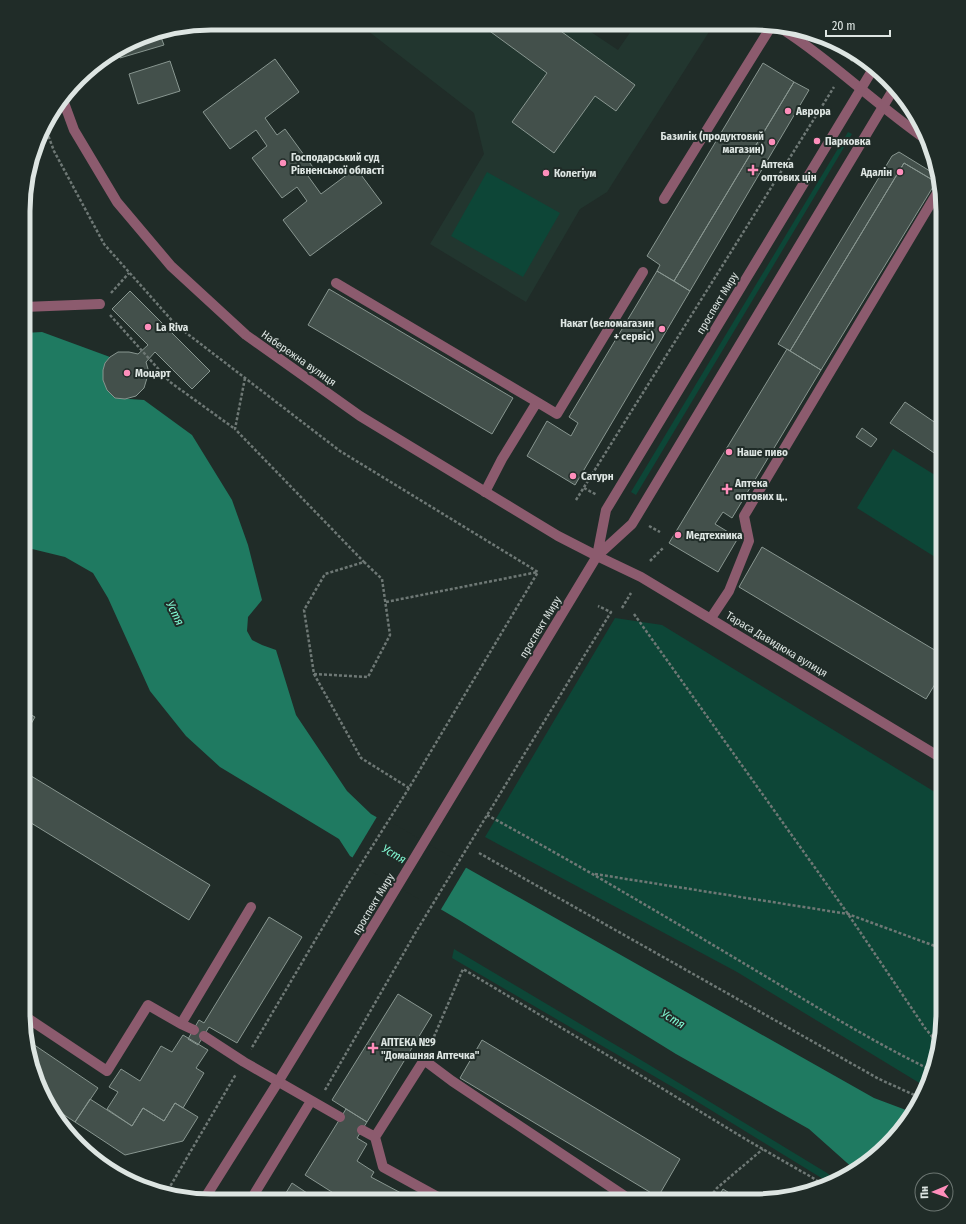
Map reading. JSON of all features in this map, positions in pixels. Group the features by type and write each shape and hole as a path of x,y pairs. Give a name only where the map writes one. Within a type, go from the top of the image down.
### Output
{"street":[{"path":"664,199 769,30"},
{"path":"787,33 843,73 883,107 918,133"},
{"name":"проспект Миру","path":"596,556 606,510 871,72"},
{"name":"проспект Миру","path":"207,1194 383,910 596,556 632,524 891,93"},
{"name":"Набережна вулиця","path":"65,105 74,130 117,202 171,266 246,335 360,416 558,536 596,556"},
{"path":"711,618 729,591 749,541 744,516 935,196"},
{"path":"336,283 557,414 643,272"},
{"path":"30,306 100,304"},
{"path":"485,492 502,459 537,402"},
{"name":"Тараса Давидюка вулиця","path":"596,556 641,577 936,755"},
{"path":"181,1024 251,907"},
{"path":"30,1020 107,1071 148,1006 194,1030"},
{"path":"204,1036 244,1062 340,1117"},
{"path":"375,1138 424,1060 452,1081 622,1194"},
{"path":"255,1194 314,1103"},
{"path":"362,1130 375,1138 383,1167 432,1194"}],"path":[{"path":"576,500 852,59"},
{"path":"48,134 54,151 104,244 176,325 340,452 538,572"},
{"path":"129,272 100,304 170,382 235,429 382,579 390,635 368,677 314,674"},
{"path":"235,429 245,378"},
{"path":"584,488 599,496"},
{"path":"647,525 660,532"},
{"path":"650,561 663,548"},
{"path":"364,562 326,574 304,610 314,674 361,758 410,788"},
{"path":"386,602 538,572"},
{"path":"169,1189 346,888 410,788 538,572"},
{"path":"622,608 632,593"},
{"path":"314,1103 476,832 611,612 598,606"},
{"path":"634,614 848,914 934,1039"},
{"path":"487,815 593,874 909,1060 927,1068"},
{"path":"479,853 879,1079 916,1096"},
{"path":"593,874 848,914 936,946"},
{"path":"424,1060 463,969 819,1182"},
{"path":"712,1194 717,1188 763,1149"}],"shaded area":[{"name":"Колегіум","path":"588,30 618,50 632,30 710,30 607,192 580,209 526,302 430,244 484,154 474,113 368,31"},
{"path":"848,132 852,134 636,495 631,492"},
{"path":"487,172 560,213 523,277 451,236"},
{"path":"893,449 936,476 936,558 857,508"},
{"path":"615,618 662,625 936,793 936,1025 930,1060 921,1084 737,972 485,837"},
{"path":"454,949 646,1063 832,1177 824,1180 688,1096 452,958"}],"water":[{"name":"Устя","path":"42,332 110,357 105,363 103,380 107,390 115,398 144,400 192,435 232,500 248,545 262,600 248,617 247,631 252,640 276,650 296,715 347,791 371,814 874,1098 907,1110 899,1123 883,1141 865,1157 851,1166 809,1129 676,1054 459,920 350,856 339,839 220,767 186,736 150,691 108,598 93,573 65,557 30,548 30,333"}],"pier":[{"path":"378,815 467,866 440,911 351,860"}],"building":[{"path":"488,30 559,30 635,85 616,111 595,96 554,153 512,122 547,73"},
{"path":"161,37 164,45 120,58 121,54"},
{"name":"Господарський суд Рівненської області","path":"275,59 299,92 265,118 277,135 285,129 315,170 308,176 321,194 356,168 382,203 310,256 283,220 307,201 297,187 282,198 252,158 267,146 256,130 230,149 203,112"},
{"path":"170,61 180,91 138,104 129,74"},
{"path":"763,63 794,82 674,281 657,271 660,265 647,256"},
{"path":"794,82 809,90 690,291 674,281"},
{"path":"899,152 932,172 933,180 904,163 790,351 778,344 892,156"},
{"path":"904,163 933,180 934,186 821,370 790,351"},
{"path":"657,271 690,291 575,485 527,456 547,421 571,436 578,423 569,417"},
{"path":"329,289 513,398 492,434 308,325"},
{"name":"La Riva","path":"130,291 210,371 192,389 155,352 146,362 148,369 147,378 144,388 136,396 125,399 115,398 107,390 103,380 103,370 105,363 110,357 118,352 138,354 148,345 112,309"},
{"path":"787,349 821,370 732,518 723,512 715,524 738,538 718,572 669,543"},
{"path":"905,402 936,423 936,454 890,423"},
{"path":"862,428 877,439 871,447 856,437"},
{"path":"762,547 936,651 936,683 926,699 739,587"},
{"path":"30,714 35,717 30,726"},
{"path":"30,775 210,885 189,920 30,822"},
{"path":"269,917 302,937 237,1043 209,1027 198,1045 188,1039 199,1020 204,1023"},
{"path":"398,994 432,1015 367,1122 332,1100"},
{"path":"183,1035 208,1050 196,1068 204,1073 183,1108 175,1103 164,1121 143,1108 132,1126 107,1109 118,1092 109,1087 121,1069 140,1081 161,1046 172,1052"},
{"path":"482,1040 680,1159 660,1194 653,1194 460,1078"},
{"path":"33,1044 98,1088 75,1122 61,1113 54,1103 36,1060"},
{"path":"90,1099 132,1126 143,1108 164,1121 175,1103 198,1117 183,1141 125,1155 75,1122"},
{"path":"346,1109 367,1122 357,1138 367,1144 357,1161 374,1172 371,1177 403,1194 335,1194 305,1175"},
{"path":"292,1183 308,1194 285,1194"},
{"path":"723,1189 731,1194 720,1194"}],"place":[{"name":"Аврора","path":"788,111"},
{"name":"Парковка","path":"817,141"},
{"name":"Базилік (продуктовий магазин)","path":"772,142"},
{"name":"Господарський суд Рівненської області","path":"283,163"},
{"name":"Аптека оптових цін","path":"753,170"},
{"name":"Адалін","path":"900,172"},
{"name":"Колегіум","path":"546,173"},
{"name":"La Riva","path":"148,327"},
{"name":"Накат (веломагазин + сервіс)","path":"662,329"},
{"name":"Моцарт","path":"127,373"},
{"name":"Наше пиво","path":"729,452"},
{"name":"Сатурн","path":"573,476"},
{"name":"Аптека оптових ц‥","path":"727,489"},
{"name":"Медтехника","path":"678,535"},
{"name":"АПТЕКА №9 \"Домашняя Аптечка\"","path":"373,1048"}]}
